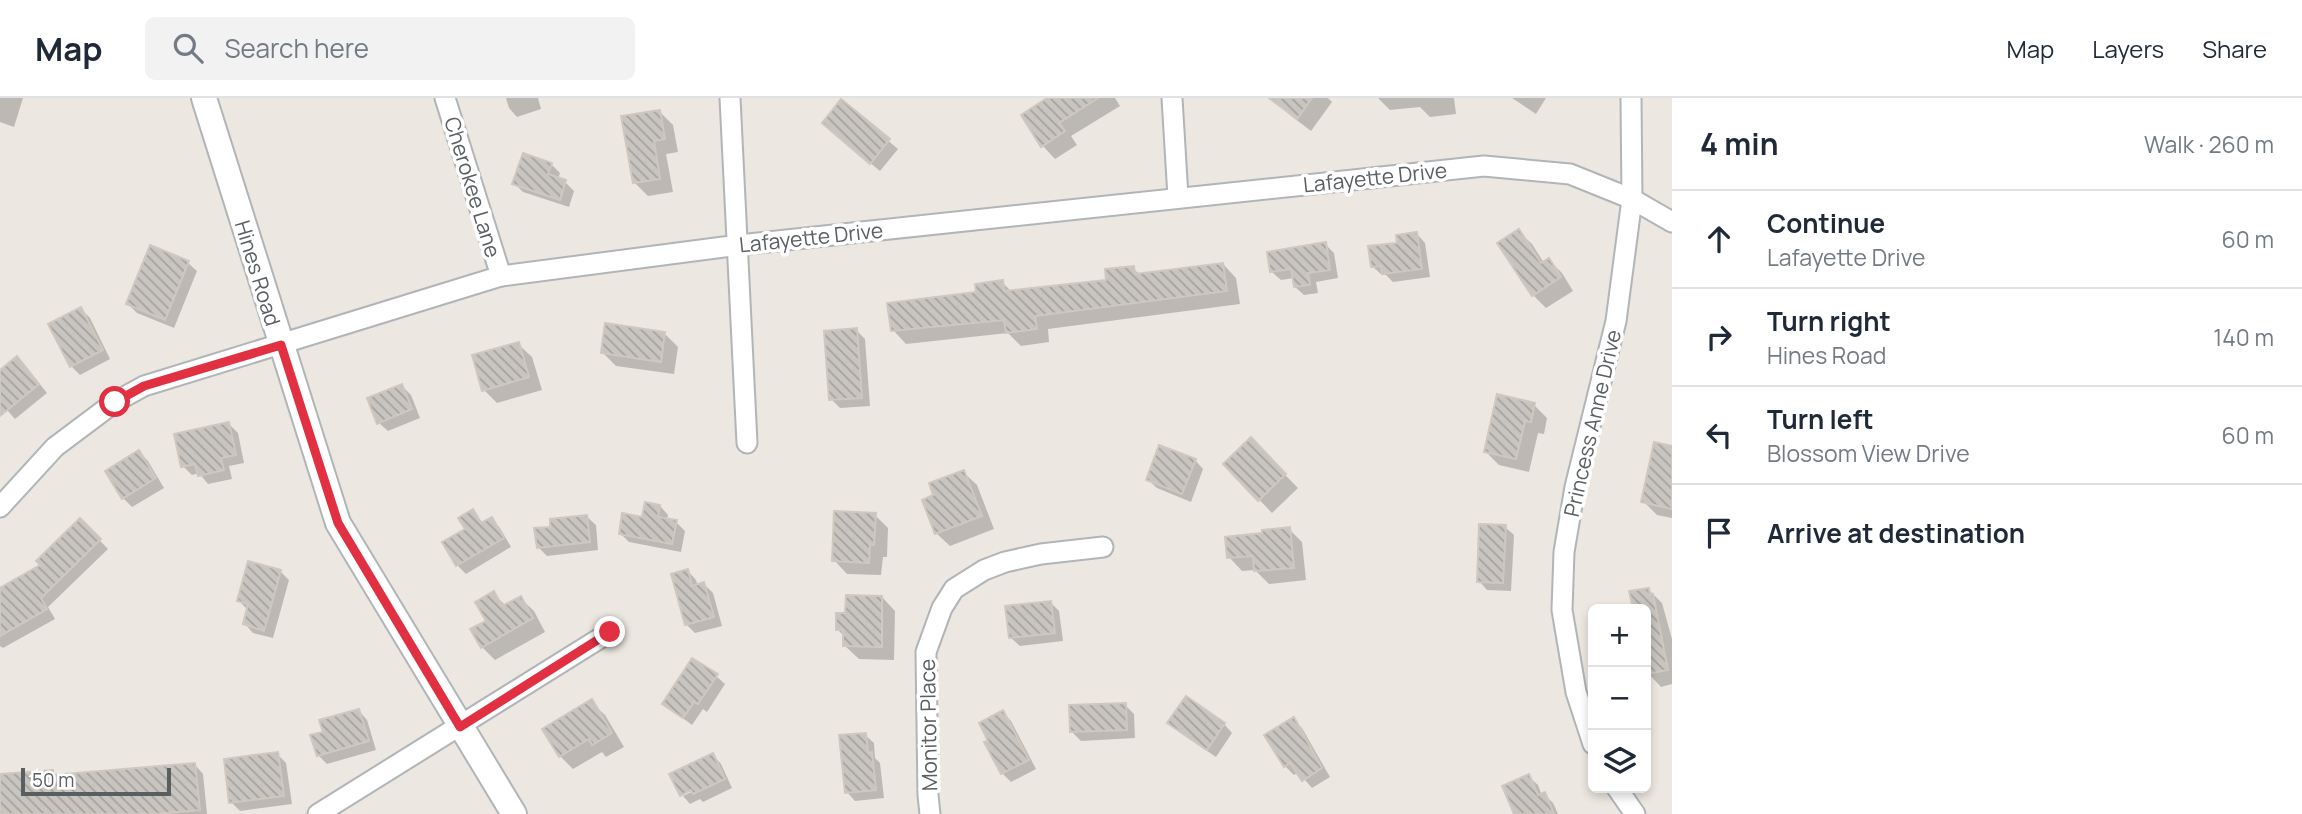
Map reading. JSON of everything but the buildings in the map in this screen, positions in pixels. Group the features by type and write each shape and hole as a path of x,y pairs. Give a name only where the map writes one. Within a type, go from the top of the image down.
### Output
{"street":[{"name":"Hines Road","path":"204,98 338,523 514,814"},
{"name":"Cherokee Lane","path":"444,98 501,276"},
{"path":"730,98 747,443"},
{"path":"1172,98 1178,197"},
{"name":"Princess Anne Drive","path":"1588,730 1576,692 1562,610 1564,552 1575,487 1616,321 1632,199 1631,98"},
{"name":"Lafayette Drive","path":"0,507 55,447 115,402 144,386 501,276 739,245 1484,166 1570,174 1632,199 1672,222"},
{"name":"Monitor Place","path":"930,814 926,652 942,608 954,589 984,570 1005,562 1041,554 1103,547"},
{"path":"318,814 610,632"},
{"path":"1620,793 1635,814"}],"route":[{"path":"115,402 144,386 281,345 338,523 460,727 610,632"}]}
